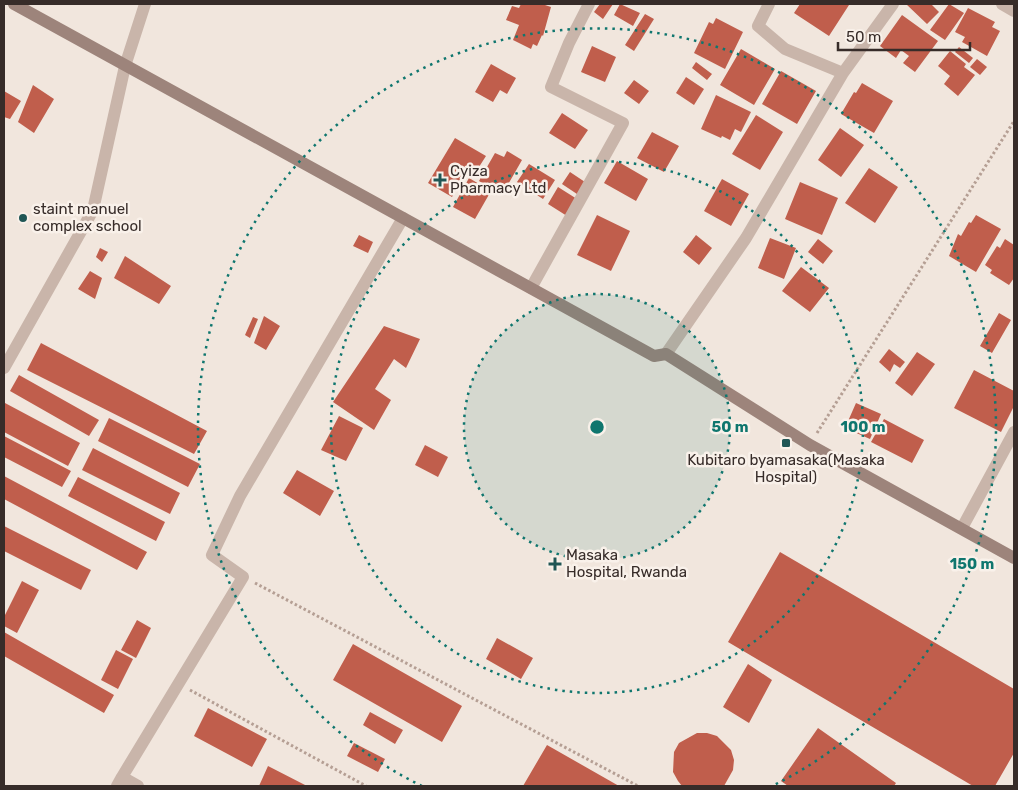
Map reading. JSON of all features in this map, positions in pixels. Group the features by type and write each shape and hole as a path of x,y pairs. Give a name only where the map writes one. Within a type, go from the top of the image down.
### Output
{"street":[{"path":"14,4 654,356 666,354 810,444 1014,558"},
{"path":"4,368 93,210 125,66 145,4"},
{"path":"530,288 624,123 551,87 568,43 589,4"},
{"path":"769,4 758,26 785,49 843,73"},
{"path":"666,354 746,238 843,73 893,4"},
{"path":"1002,4 1014,11"},
{"path":"138,786 120,782 243,577 212,555 240,496 403,218"},
{"path":"962,528 1014,432"}],"path":[{"path":"810,444 1014,121"},
{"path":"243,577 638,786"},
{"path":"178,684 366,786"}],"building":[{"path":"521,4 542,4 551,7 543,36 537,46 533,44 531,49 513,40 519,25 506,20 512,6 519,8"},
{"path":"600,4 613,4 603,19 594,12"},
{"path":"620,4 640,13 633,26 614,15"},
{"path":"800,4 849,5 829,36 794,13"},
{"path":"906,4 931,4 939,12 927,24"},
{"path":"949,4 964,13 945,40 930,30"},
{"path":"968,8 995,22 992,27 1000,31 987,56 962,42 965,37 955,32"},
{"path":"645,14 654,19 634,51 625,45"},
{"path":"902,15 938,41 915,72 903,63 909,56 901,50 896,58 880,46"},
{"path":"716,18 743,32 725,69 694,53 709,22 713,24"},
{"path":"592,46 616,57 605,82 581,72"},
{"path":"959,47 973,58 969,63 955,52"},
{"path":"741,49 775,69 754,105 720,85"},
{"path":"950,51 966,64 964,67 975,75 958,96 944,84 950,76 938,66"},
{"path":"977,59 987,67 980,75 970,67"},
{"path":"696,62 712,74 707,80 692,68"},
{"path":"491,64 516,78 507,94 500,90 493,102 475,92"},
{"path":"781,71 816,91 797,124 762,104"},
{"path":"686,77 704,89 694,105 676,93"},
{"path":"634,80 649,91 639,104 624,93"},
{"path":"862,83 893,101 874,133 841,114 854,92 856,93"},
{"path":"33,85 54,99 34,133 18,122"},
{"path":"4,91 21,101 10,119 4,117"},
{"path":"716,95 751,112 741,132 735,129 730,140 701,129"},
{"path":"562,113 588,130 575,149 549,133"},
{"path":"756,115 783,132 760,170 732,154"},
{"path":"840,128 864,145 841,177 818,160"},
{"path":"652,132 679,146 664,172 637,158"},
{"path":"455,138 486,156 477,170 470,166 452,197 428,183"},
{"path":"507,151 522,160 502,195 479,181 495,153 504,157"},
{"path":"617,161 648,179 636,201 604,183"},
{"path":"529,164 555,180 543,199 517,182"},
{"path":"869,168 898,187 875,223 845,203"},
{"path":"570,172 585,182 577,194 562,184"},
{"path":"469,178 491,191 475,219 453,207"},
{"path":"722,179 749,194 731,226 704,211"},
{"path":"800,182 838,198 822,235 785,219"},
{"path":"558,187 577,199 567,216 548,204"},
{"path":"597,215 630,231 611,271 577,255"},
{"path":"976,215 1001,229 976,272 949,256 958,234 961,236 969,222 971,223"},
{"path":"359,235 373,242 368,253 353,246"},
{"path":"696,235 712,248 699,265 683,252"},
{"path":"770,238 796,248 784,279 758,268"},
{"path":"818,239 833,251 823,264 808,252"},
{"path":"1005,239 1014,245 1014,278 1009,285 990,273 992,270 985,265 997,246 1000,248"},
{"path":"100,248 108,252 102,262 96,257"},
{"path":"125,256 171,286 159,304 114,278"},
{"path":"801,267 829,288 810,312 782,291"},
{"path":"90,271 102,278 95,299 78,289"},
{"path":"999,313 1011,320 992,353 980,346"},
{"path":"264,316 280,326 266,350 254,343"},
{"path":"253,317 258,319 250,338 245,335"},
{"path":"384,326 420,339 406,368 394,359 375,389 391,400 374,430 333,402"},
{"path":"41,343 207,431 194,454 27,370"},
{"path":"889,349 905,362 900,368 894,364 890,372 879,362"},
{"path":"917,352 935,364 912,396 895,383"},
{"path":"974,370 1014,391 1014,406 1001,432 954,408"},
{"path":"19,375 99,420 89,436 10,391"},
{"path":"5,403 80,443 68,466 4,432"},
{"path":"856,403 881,414 870,439 845,428"},
{"path":"339,416 363,428 346,461 321,450"},
{"path":"109,418 200,464 188,487 98,441"},
{"path":"884,419 924,440 912,463 871,442"},
{"path":"4,436 71,471 62,487 4,457"},
{"path":"425,445 448,457 438,477 415,465"},
{"path":"93,448 180,493 170,514 82,470"},
{"path":"297,470 334,491 320,516 283,493"},
{"path":"4,476 147,552 137,570 4,499"},
{"path":"78,477 165,522 156,541 68,496"},
{"path":"4,526 91,570 81,590 4,551"},
{"path":"780,552 1014,689 1014,753 995,786 973,786 728,642"},
{"path":"22,581 39,590 17,633 4,626 4,617"},
{"path":"137,620 151,628 136,658 121,650"},
{"path":"4,632 114,695 104,713 4,656"},
{"path":"497,638 533,658 521,679 486,659"},
{"path":"353,644 462,706 442,742 333,680"},
{"path":"116,650 133,659 118,689 101,680"},
{"path":"748,664 772,680 749,723 723,707"},
{"path":"208,708 267,739 252,767 194,736"},
{"path":"370,712 403,730 395,744 363,725"},
{"path":"818,728 896,783 894,786 788,786 781,781"},
{"path":"697,733 717,736 731,750 734,760 733,770 724,786 682,786 673,772 674,752 679,743"},
{"path":"354,743 385,759 378,772 347,756"},
{"path":"547,745 619,786 523,786"},
{"path":"268,766 307,786 259,786"}],"place":[{"name":"Cyiza Pharmacy Ltd","path":"440,180"},
{"name":"staint manuel complex school","path":"23,218"},
{"name":"Kubitaro byamasaka(Masaka Hospital)","path":"786,443"},
{"name":"Masaka Hospital, Rwanda","path":"555,564"}]}
